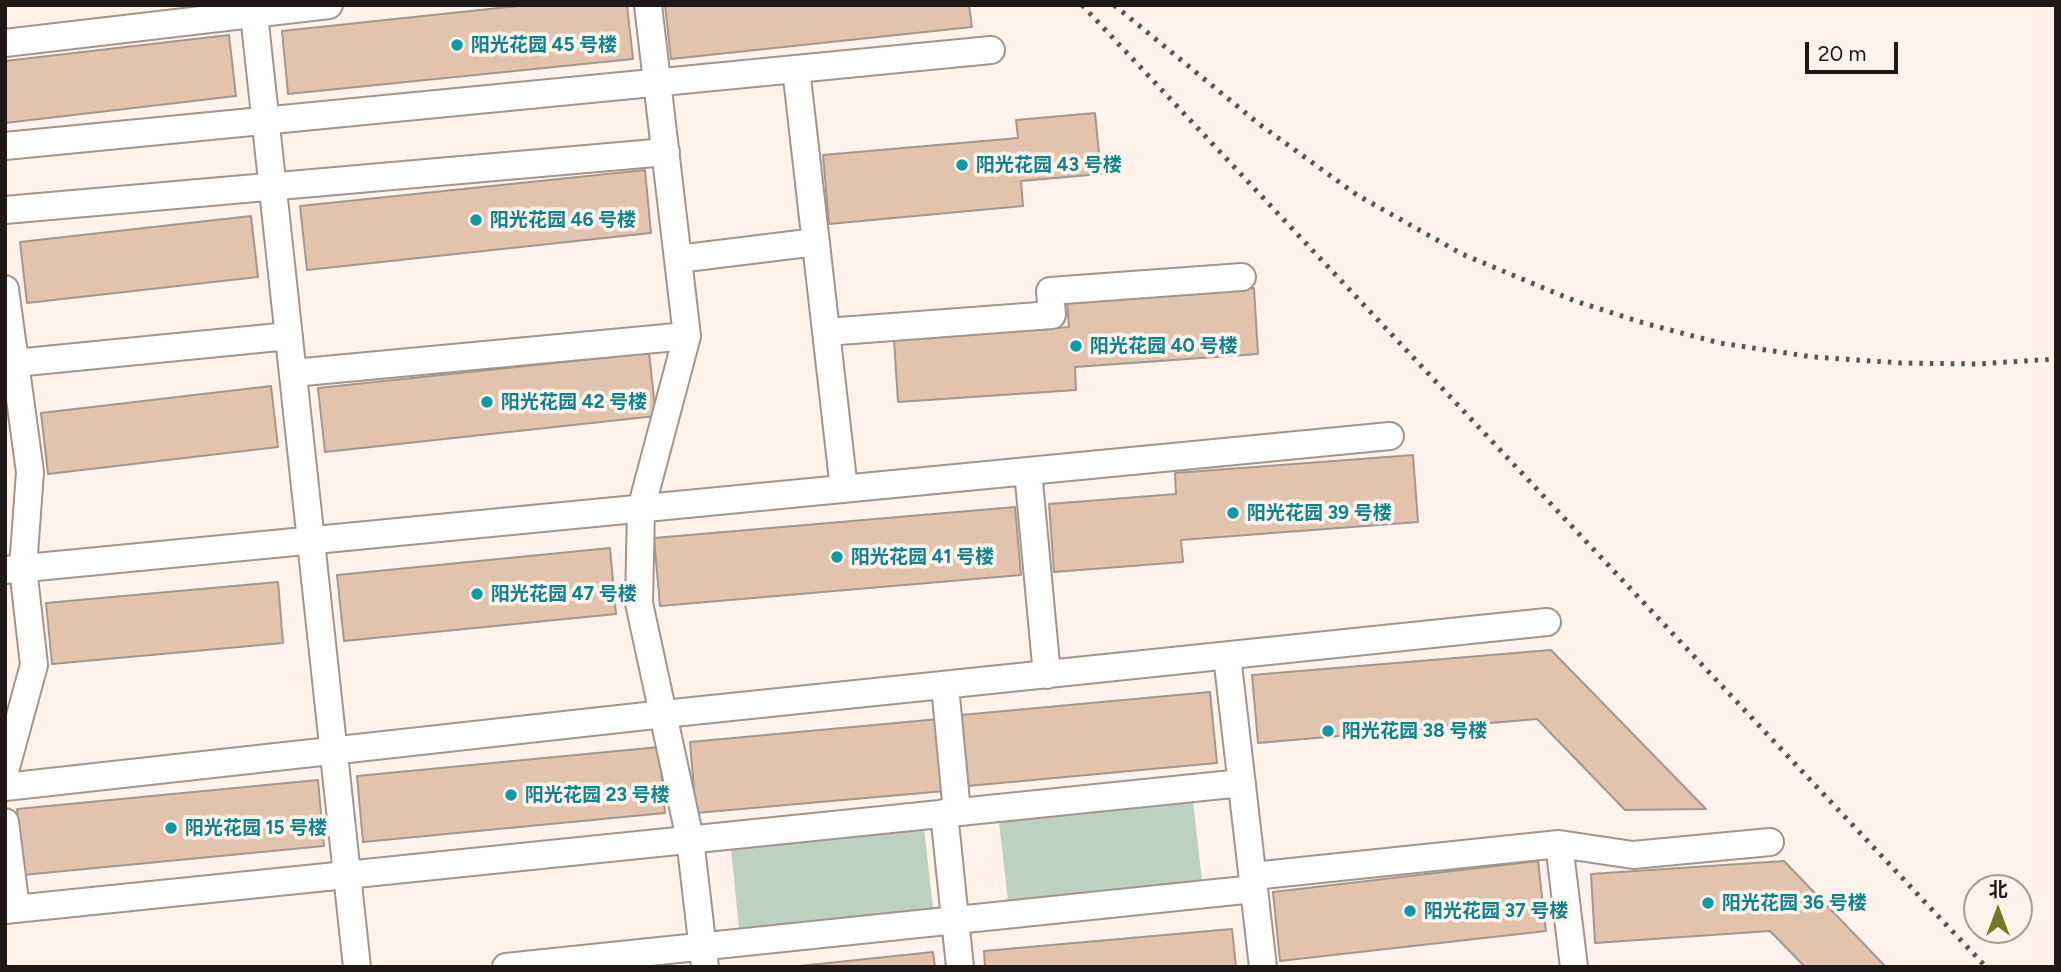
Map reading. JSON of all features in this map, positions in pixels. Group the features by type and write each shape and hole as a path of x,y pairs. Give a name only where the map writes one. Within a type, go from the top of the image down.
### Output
{"street":[{"path":"5,43 253,9 329,5"},
{"path":"648,5 687,336 641,509 639,603 690,839 704,957"},
{"path":"253,9 357,967"},
{"path":"5,146 991,50"},
{"path":"796,69 844,489"},
{"path":"5,210 666,152"},
{"path":"678,259 816,242"},
{"path":"826,332 1052,315 1050,291 1242,277"},
{"path":"5,289 10,364 30,472 14,569 34,665 5,771"},
{"path":"10,364 289,336"},
{"path":"293,373 687,336"},
{"path":"14,569 1390,436"},
{"path":"1028,471 1047,676"},
{"path":"5,787 664,714 1548,622"},
{"path":"1227,656 1264,967"},
{"path":"945,686 955,920 960,967"},
{"path":"5,822 11,909 1242,783"},
{"path":"506,967 704,957 955,920 1559,844 1633,855 1770,842"},
{"path":"1559,844 1574,967"}],"green space":[{"path":"1193,801 1202,880 1008,901 999,822"},
{"path":"924,828 933,908 739,929 731,849"}],"building":[{"name":"阳光花园 45 号楼","path":"527,5 627,5 633,59 288,94 282,31"},
{"path":"665,5 969,5 972,27 671,59"},
{"path":"229,35 236,96 5,123 5,61"},
{"name":"阳光花园 43 号楼","path":"1095,113 1101,174 1021,181 1023,206 829,224 823,155 1018,138 1016,120"},
{"name":"阳光花园 46 号楼","path":"645,170 651,233 307,270 300,206"},
{"path":"251,216 258,277 27,303 20,242"},
{"name":"阳光花园 40 号楼","path":"1254,288 1258,354 1075,367 1076,390 898,402 894,339 1069,327 1067,301"},
{"name":"阳光花园 42 号楼","path":"649,353 656,416 325,452 318,388"},
{"path":"271,386 278,447 48,474 41,413"},
{"name":"阳光花园 39 号楼","path":"1413,455 1418,522 1181,540 1183,562 1054,572 1049,504 1176,494 1175,473"},
{"name":"阳光花园 41 号楼","path":"1015,507 1021,575 660,606 654,538"},
{"name":"阳光花园 47 号楼","path":"610,548 616,614 344,641 337,575"},
{"path":"278,582 283,643 52,664 46,603"},
{"name":"阳光花园 38 号楼","path":"1551,650 1706,809 1625,810 1537,719 1258,743 1252,675"},
{"path":"1210,692 1217,763 968,786 961,715"},
{"path":"939,719 945,791 696,813 690,742"},
{"name":"阳光花园 23 号楼","path":"659,747 665,813 363,842 357,776"},
{"name":"阳光花园 15 号楼","path":"318,780 324,846 23,875 17,809"},
{"name":"阳光花园 37 号楼","path":"1538,861 1546,931 1280,961 1273,892"},
{"name":"阳光花园 36 号楼","path":"1784,861 1886,967 1805,967 1770,931 1595,943 1591,874"},
{"path":"1232,929 1236,967 985,967 984,951"},
{"path":"933,952 935,967 790,967"}],"railway":[{"path":"1082,5 1986,967"},
{"path":"1114,5 1259,124 1357,195 1462,254 1575,301 1720,343 1813,357 1901,363 1977,364 2056,359"}],"place":[{"name":"阳光花园 45 号楼","path":"457,45"},
{"name":"阳光花园 43 号楼","path":"962,165"},
{"name":"阳光花园 46 号楼","path":"476,220"},
{"name":"阳光花园 40 号楼","path":"1076,346"},
{"name":"阳光花园 42 号楼","path":"487,402"},
{"name":"阳光花园 39 号楼","path":"1233,513"},
{"name":"阳光花园 41 号楼","path":"837,557"},
{"name":"阳光花园 47 号楼","path":"477,594"},
{"name":"阳光花园 38 号楼","path":"1328,731"},
{"name":"阳光花园 23 号楼","path":"511,795"},
{"name":"阳光花园 15 号楼","path":"171,828"},
{"name":"阳光花园 36 号楼","path":"1708,903"},
{"name":"阳光花园 37 号楼","path":"1410,911"}]}
